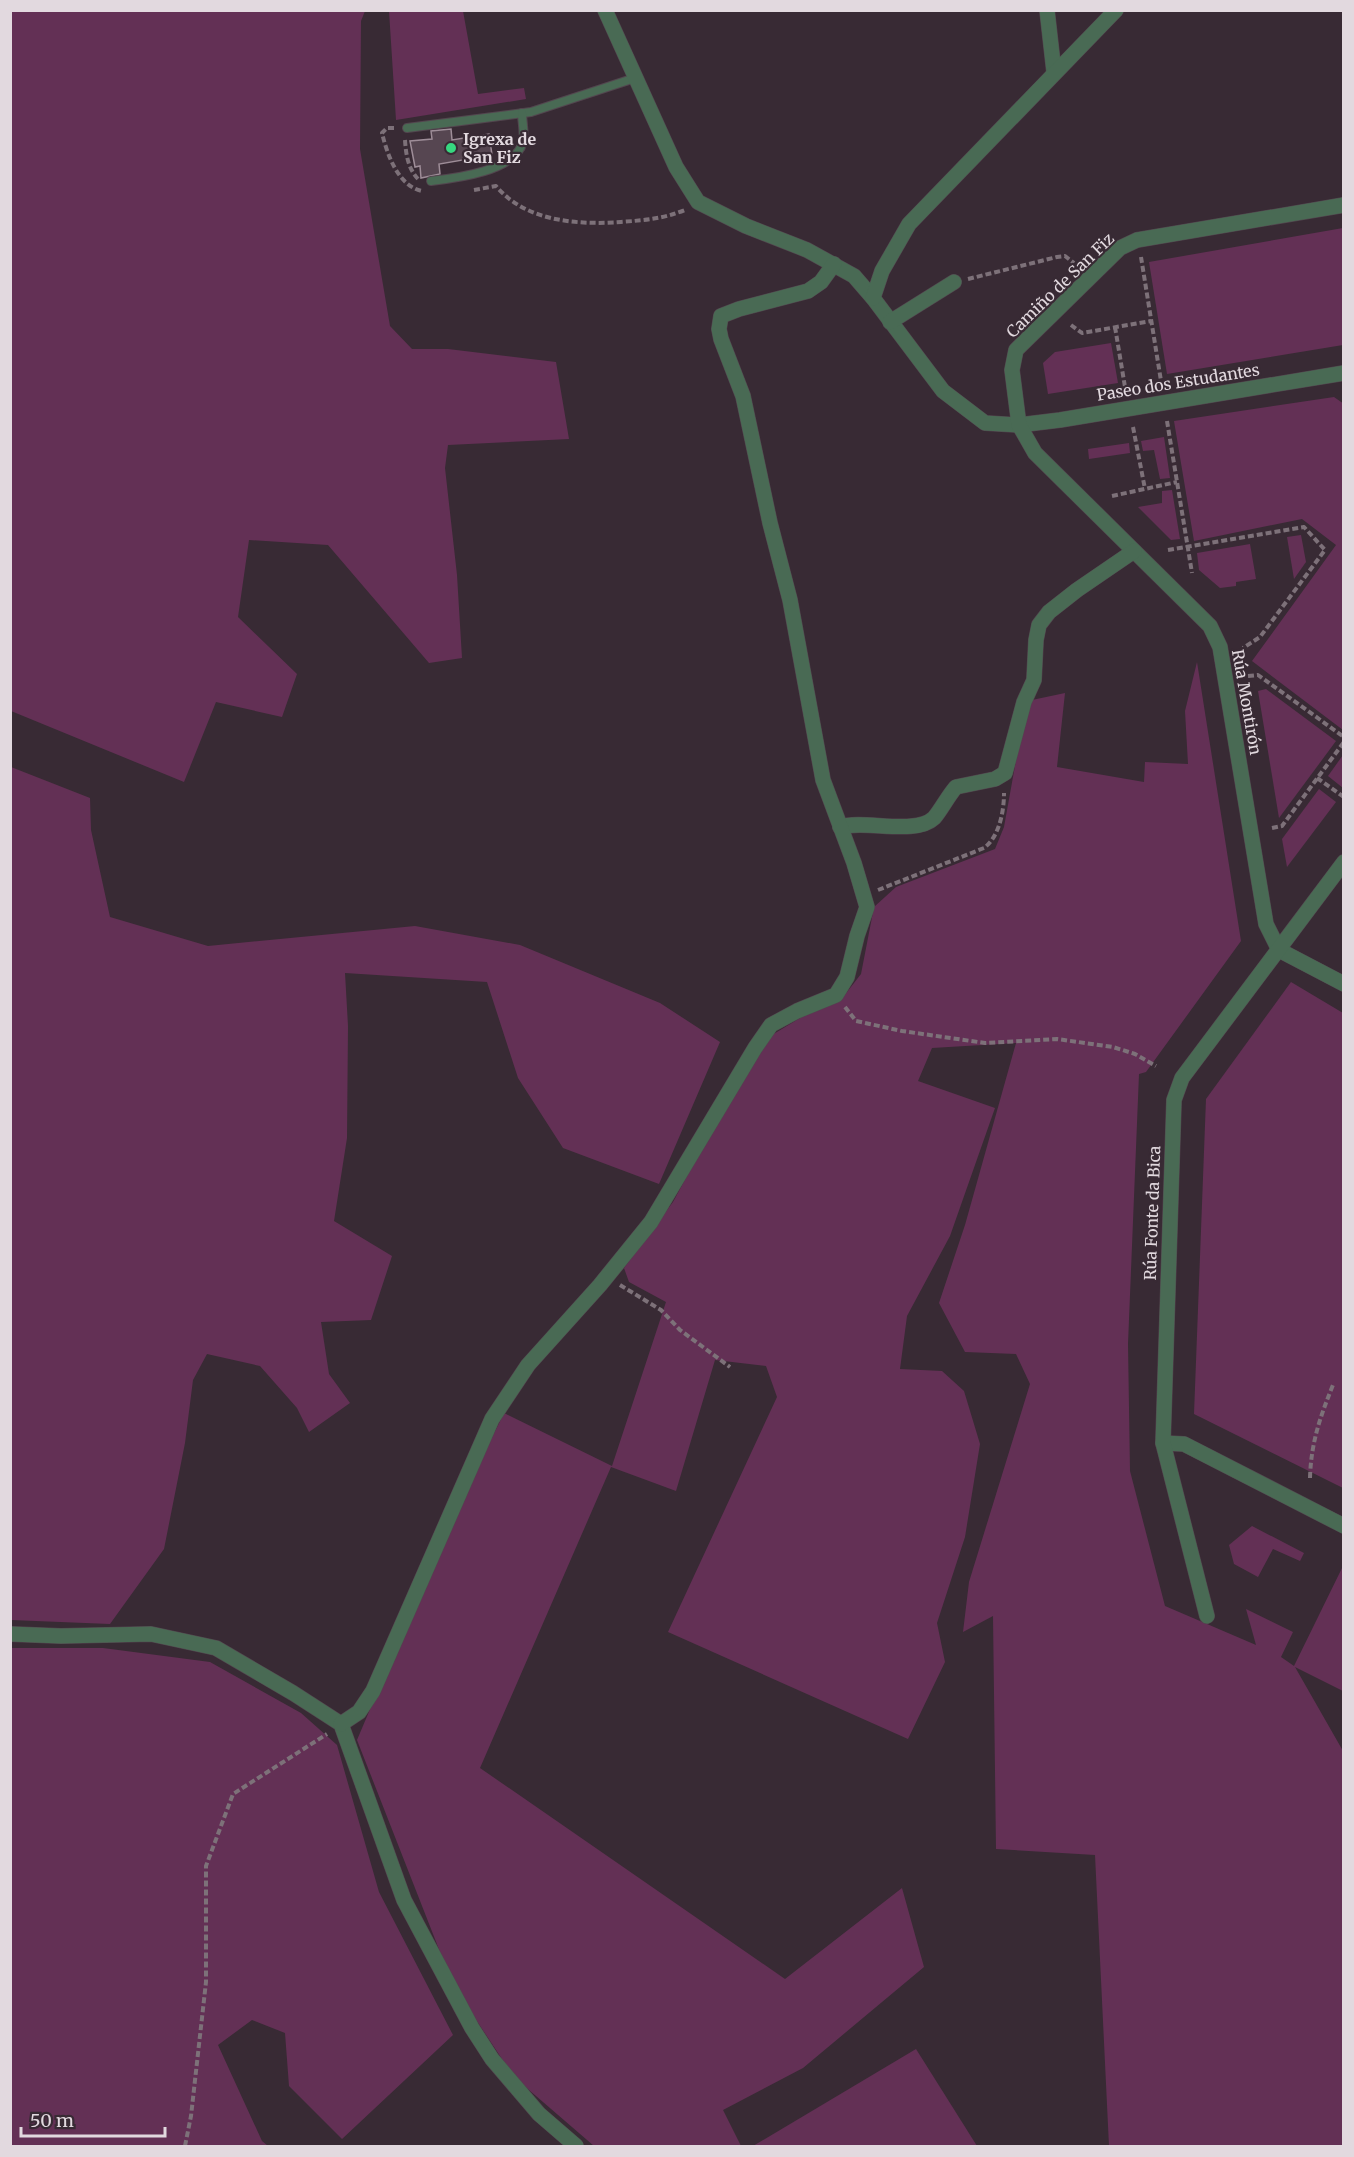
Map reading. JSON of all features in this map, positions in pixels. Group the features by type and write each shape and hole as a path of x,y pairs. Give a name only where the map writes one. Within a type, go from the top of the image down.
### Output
{"street":[{"path":"605,10 676,167 701,204"},
{"path":"1047,10 1054,72"},
{"path":"873,298 882,271 909,224 1116,10"},
{"name":"Paseo dos Estudantes","path":"701,204 746,226 807,250 854,276 943,391 985,423 1019,425 1344,373"},
{"name":"Camiño de San Fiz","path":"1019,425 1012,370 1016,350 1120,248 1137,240 1344,205"},
{"path":"341,1724 359,1712 373,1691 492,1419 528,1365 651,1222 771,1025 797,1011 836,995 847,977 857,936 867,908 823,780 790,600 770,523 743,396 719,329 721,316 808,291 821,282 834,264"},
{"path":"890,322 954,282"},
{"name":"Rúa Montirón","path":"1019,425 1035,453 1210,626 1220,647 1266,924 1279,950"},
{"path":"840,826 851,823 883,826 915,825 933,819 956,787 996,779 1005,773 1024,702 1034,680 1039,625 1049,612 1077,590 1134,551"},
{"name":"Rúa Fonte da Bica","path":"1207,1616 1163,1443 1174,1101 1182,1078 1344,861"},
{"path":"1279,950 1344,984"},
{"path":"1163,1443 1184,1444 1344,1526"},
{"path":"10,1634 61,1636 151,1634 216,1648 341,1724 404,1900 472,2028 492,2059 539,2114 576,2146"}],"lane":[{"path":"407,128 531,112 635,78"},
{"path":"431,181 482,173 514,157 523,141 522,113"}],"path":[{"path":"430,193 416,190 403,178 387,156 382,133 387,128 407,128 404,142 406,158 412,173 419,181 431,181"},
{"path":"468,191 496,186 507,199 536,212 562,222 589,224 659,219 701,204"},
{"path":"954,282 1057,257 1065,256 1074,263"},
{"path":"1141,257 1161,381"},
{"path":"1071,325 1082,333 1151,321"},
{"path":"1115,327 1125,387"},
{"path":"1167,421 1192,573"},
{"path":"1133,427 1145,489"},
{"path":"1112,496 1177,482"},
{"path":"1168,550 1304,528 1325,550 1260,637 1243,648"},
{"path":"1248,676 1258,675 1344,737"},
{"path":"1272,828 1282,826 1344,742"},
{"path":"863,895 974,853 994,841 1004,805 1005,773"},
{"path":"1317,778 1344,797"},
{"path":"836,995 856,1021 902,1031 985,1043 1057,1039 1113,1047 1135,1054 1156,1066"},
{"path":"606,1277 661,1310 680,1330 730,1366"},
{"path":"1310,1478 1311,1454 1316,1432 1333,1385"},
{"path":"185,2146 191,2116 207,1982 206,1866 233,1794 341,1724"}],"shaded area":[{"path":"10,11 365,11 361,21 360,149 390,326 412,349 448,349 556,362 569,439 448,445 445,468 457,575 462,658 429,663 328,545 249,540 238,617 297,674 282,717 216,702 184,782 11,711"},
{"path":"389,11 463,11 478,94 524,88 526,99 396,120"},
{"path":"1343,228 1343,345 1167,374 1149,262"},
{"path":"1111,343 1118,383 1048,394 1043,363 1055,352"},
{"path":"1334,397 1344,404 1343,730 1252,661 1336,545 1302,519 1194,541 1174,421"},
{"path":"1164,437 1170,478 1160,479 1154,450 1143,451 1141,441"},
{"path":"1129,443 1130,453 1089,459 1088,449"},
{"path":"1172,490 1180,539 1171,540 1138,507 1162,503 1162,491"},
{"path":"1301,535 1306,562 1294,579 1287,537"},
{"path":"1250,544 1256,579 1236,582 1236,586 1220,588 1199,570 1197,553"},
{"path":"1197,662 1241,941 1146,1072 1139,1074 1128,1344 1130,1471 1165,1606 1256,1645 1246,1609 1293,1632 1281,1657 1294,1666 1343,1566 1343,1691 1295,1667 1343,1751 1343,2146 1109,2146 1095,1855 996,1849 993,1616 963,1632 969,1582 1030,1384 1016,1354 965,1352 939,1303 965,1225 1016,1043 932,1048 918,1081 995,1108 950,1236 907,1316 900,1369 942,1371 964,1391 980,1444 965,1537 937,1623 945,1662 908,1739 668,1632 777,1397 766,1366 715,1360 676,1491 611,1467 480,1768 785,1979 902,1888 924,1967 803,2068 723,2110 741,2146 594,2146 514,2077 453,1985 357,1740 440,1544 504,1413 612,1466 666,1302 629,1282 624,1268 673,1202 729,1098 767,1038 810,1012 840,1001 861,974 874,907 896,887 995,849 1004,827 1020,738 1032,700 1065,693 1057,767 1144,782 1145,762 1188,764 1185,711"},
{"path":"1266,689 1336,741 1279,818 1258,691"},
{"path":"1343,755 1343,788 1328,776"},
{"path":"11,767 90,798 91,830 110,917 208,946 415,926 520,945 660,1003 720,1042 659,1184 563,1148 518,1078 487,982 345,973 348,1026 347,1138 334,1221 392,1256 371,1320 321,1322 329,1374 350,1403 309,1432 297,1408 260,1366 207,1354 193,1380 185,1443 164,1549 110,1624 11,1620"},
{"path":"1319,789 1336,802 1287,867 1282,839"},
{"path":"1291,982 1343,1013 1343,1488 1194,1414 1206,1099"},
{"path":"1252,1526 1304,1553 1300,1561 1273,1549 1258,1577 1234,1564 1229,1545"},
{"path":"11,1648 103,1648 210,1662 301,1713 337,1745 379,1892 453,2035 342,2139 289,2086 285,2033 252,2020 218,2045 262,2141 268,2146 11,2146"},
{"path":"916,2049 977,2146 753,2146"}],"building":[{"name":"Igrexa de San Fiz","path":"451,129 452,140 489,134 492,155 439,164 440,174 421,178 420,166 415,167 410,141 432,139 431,131"}],"place":[{"name":"Igrexa de San Fiz","path":"451,148"}]}
